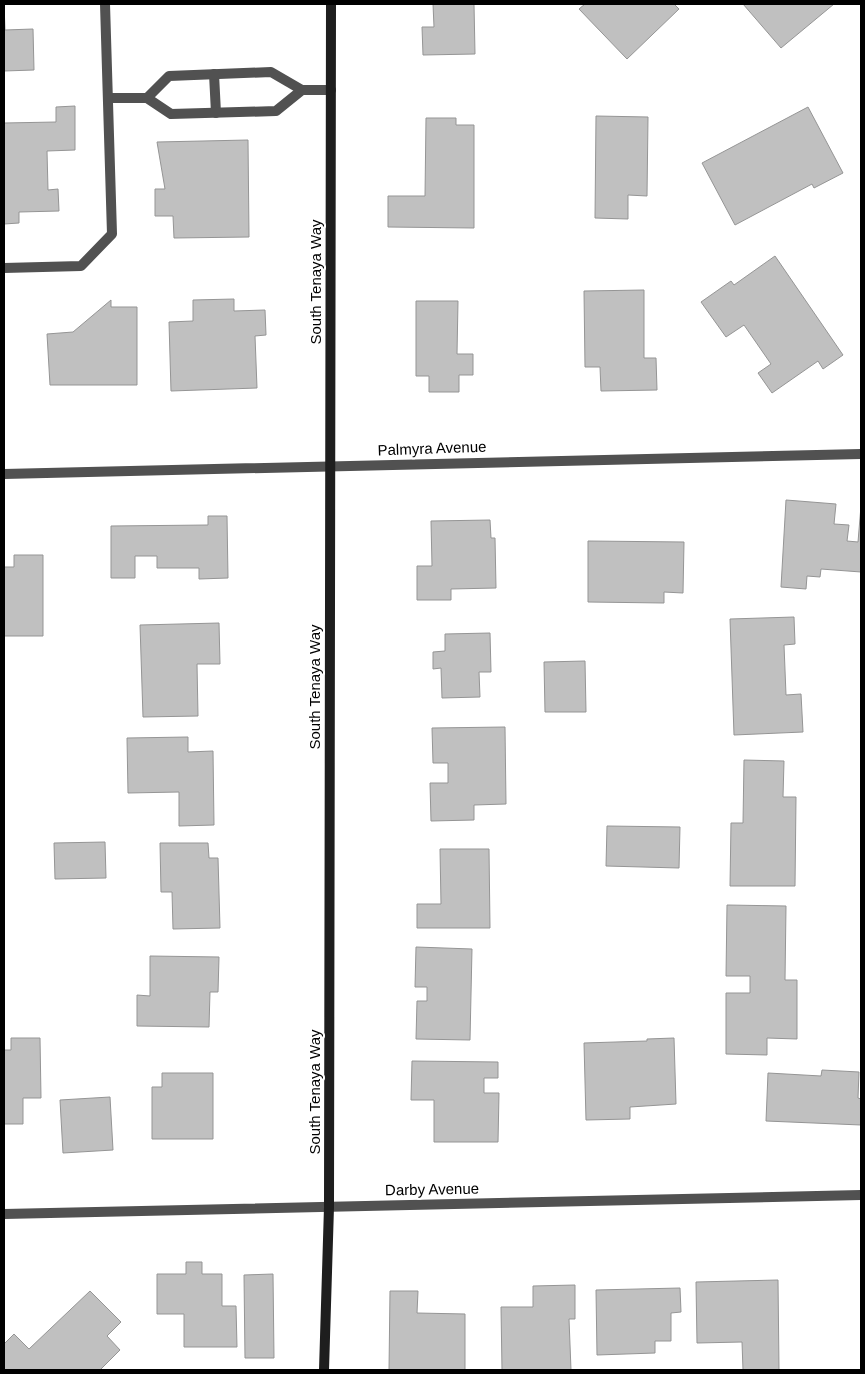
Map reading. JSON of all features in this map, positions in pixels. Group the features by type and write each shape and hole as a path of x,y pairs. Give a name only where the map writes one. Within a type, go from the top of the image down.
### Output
{"street":[{"path":"4,268 81,266 112,234 106,4"},
{"name":"South Tenaya Way","path":"324,1370 329,1207 331,4"},
{"path":"147,98 169,76 214,74 271,72 302,90 331,90"},
{"path":"214,74 216,113"},
{"path":"108,98 147,98 171,114 276,111 302,90"},
{"name":"Palmyra Avenue","path":"4,474 861,454"},
{"name":"Darby Avenue","path":"4,1214 861,1195"}],"building":[{"path":"4,4 5,30 33,29 34,70 4,71"},
{"path":"433,4 474,4 475,54 423,55 422,27 434,27"},
{"path":"585,4 674,4 679,9 627,59 579,9"},
{"path":"743,4 834,4 781,48"},
{"path":"75,106 75,150 47,151 48,190 58,189 59,211 19,212 19,223 4,224 4,123 56,122 56,107"},
{"path":"808,107 843,173 814,188 812,184 735,225 702,163"},
{"path":"596,116 648,117 647,196 628,195 628,219 595,218"},
{"path":"426,118 456,118 456,125 474,125 474,228 388,227 388,196 425,196"},
{"path":"248,140 249,237 174,238 173,216 155,216 155,189 165,189 157,142"},
{"path":"775,256 843,355 823,369 818,361 772,393 758,373 771,364 744,325 726,337 701,302 731,281 734,285"},
{"path":"644,290 644,358 656,358 657,390 601,391 600,367 585,367 584,291"},
{"path":"234,299 234,311 265,310 266,335 255,336 257,388 171,391 169,322 193,321 193,300"},
{"path":"111,300 111,307 137,307 137,385 50,385 47,334 73,332"},
{"path":"416,301 458,301 457,354 473,354 473,375 459,375 459,392 429,392 429,376 416,376"},
{"path":"786,500 836,504 834,524 849,525 847,541 858,542 861,506 861,572 821,569 820,577 807,576 806,589 781,587"},
{"path":"208,516 227,516 228,578 199,579 199,568 157,568 157,556 135,556 135,578 111,578 111,526 208,525"},
{"path":"490,520 491,538 495,538 496,588 451,589 451,600 417,600 417,566 432,566 431,521"},
{"path":"588,541 684,542 683,593 664,592 664,603 588,602"},
{"path":"14,555 43,555 43,636 4,636 4,567 14,567"},
{"path":"794,617 795,644 784,645 786,695 801,694 803,732 734,735 730,619"},
{"path":"219,623 220,664 197,664 198,716 143,717 140,625"},
{"path":"490,633 491,672 479,672 480,697 442,698 441,668 433,669 433,652 445,651 445,634"},
{"path":"585,661 586,712 545,712 544,662"},
{"path":"505,727 506,804 474,805 474,820 431,821 430,783 448,783 448,763 433,763 432,728"},
{"path":"188,737 188,752 213,751 214,825 179,826 179,792 128,793 127,738"},
{"path":"744,760 784,761 783,797 796,797 795,886 730,886 731,823 743,823"},
{"path":"607,826 680,827 679,868 606,866"},
{"path":"105,842 106,878 55,879 54,843"},
{"path":"160,843 208,843 209,858 218,858 220,928 173,929 172,892 161,892"},
{"path":"440,849 489,849 490,928 417,928 417,904 441,904"},
{"path":"727,905 786,906 785,980 797,980 797,1039 767,1038 767,1055 726,1054 726,993 750,993 750,976 726,976"},
{"path":"416,947 472,949 470,1040 416,1039 417,1001 427,1001 427,987 415,987"},
{"path":"150,956 219,957 218,992 210,992 209,1027 137,1026 137,995 150,996"},
{"path":"11,1038 40,1038 41,1098 23,1098 23,1124 4,1124 4,1050 11,1050"},
{"path":"674,1038 676,1104 630,1107 630,1119 586,1120 584,1043"},
{"path":"412,1061 498,1062 498,1078 484,1078 484,1093 499,1093 498,1142 434,1142 434,1100 411,1100"},
{"path":"822,1070 859,1072 858,1098 861,1099 861,1125 766,1121 768,1073 821,1076"},
{"path":"162,1073 213,1073 213,1139 152,1139 152,1087 162,1087"},
{"path":"110,1097 113,1150 63,1153 60,1100"},
{"path":"186,1262 202,1262 202,1274 222,1274 222,1306 236,1306 237,1347 184,1347 184,1314 157,1314 157,1274 186,1274"},
{"path":"273,1274 274,1358 245,1358 244,1275"},
{"path":"778,1280 779,1370 743,1370 742,1342 697,1343 696,1282"},
{"path":"575,1285 575,1319 569,1319 571,1370 502,1370 501,1307 533,1307 533,1286"},
{"path":"680,1288 681,1312 671,1313 671,1341 655,1341 655,1353 597,1355 596,1290"},
{"path":"90,1291 121,1322 107,1336 120,1350 100,1370 4,1370 4,1344 14,1334 29,1349"},
{"path":"390,1291 418,1291 417,1313 465,1314 465,1370 389,1370"}]}
